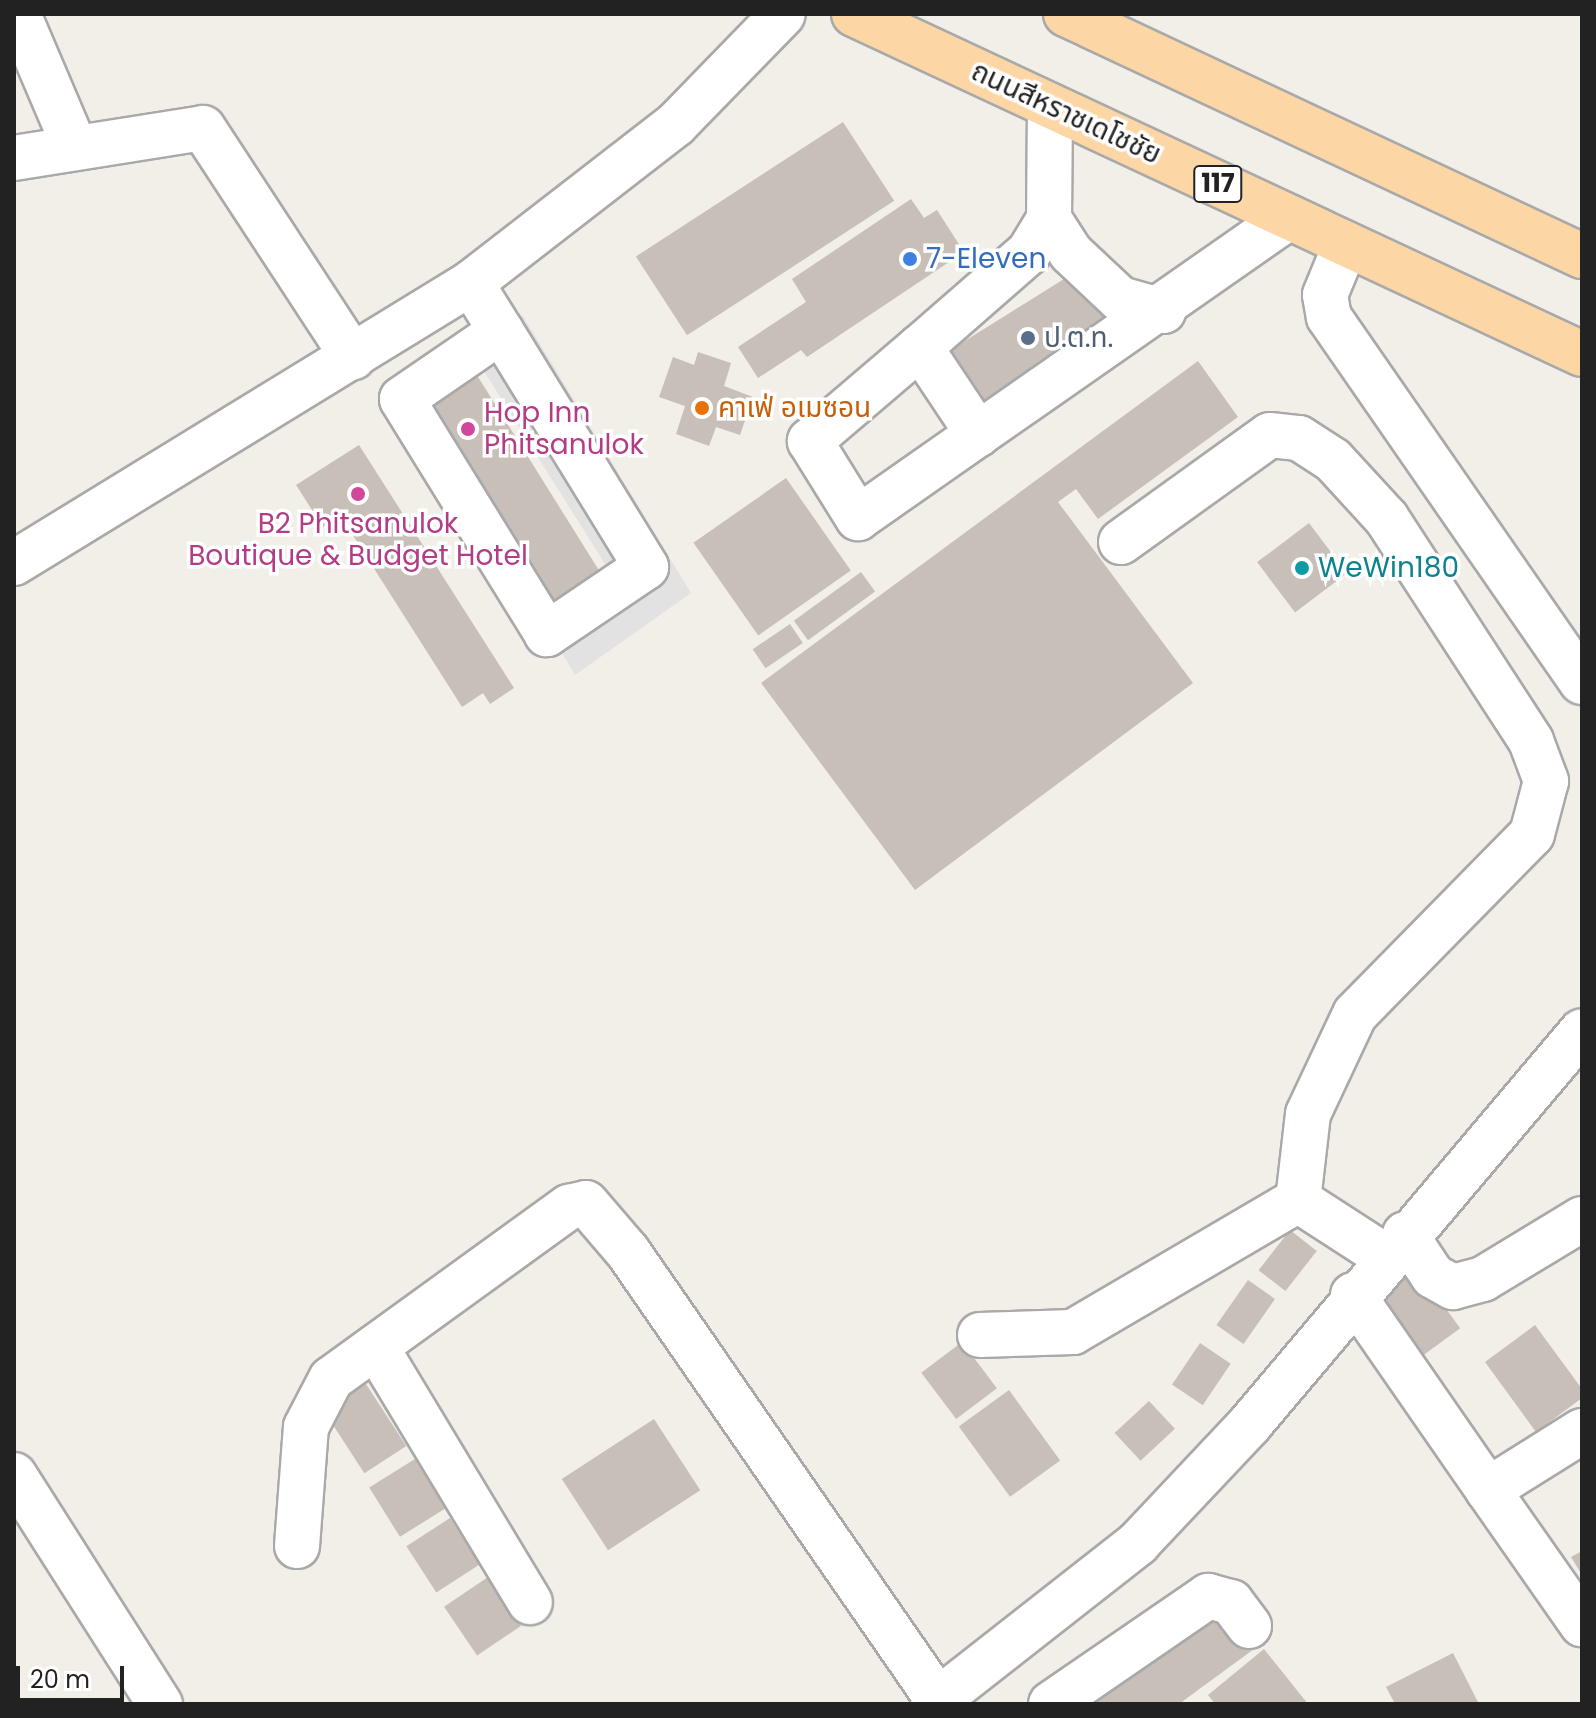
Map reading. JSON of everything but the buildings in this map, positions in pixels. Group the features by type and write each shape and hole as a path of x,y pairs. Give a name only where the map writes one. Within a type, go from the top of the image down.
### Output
{"main road":[{"name":"ถนนสีหราชเดโชชัย","path":"854,14 1582,354"},
{"path":"1066,14 1582,256"}],"street":[{"path":"18,14 74,145"},
{"path":"14,563 471,283 676,124 783,14"},
{"path":"1050,106 1049,219 1029,252 810,441 858,518 1163,311 1289,217"},
{"path":"14,158 74,145 203,128 353,357"},
{"path":"1049,219 1071,253 1120,299 1163,311"},
{"path":"1346,244 1325,295 1329,317 1582,682"},
{"path":"471,283 501,331 646,567 547,634 402,399 501,331"},
{"path":"920,347 978,434"},
{"path":"1121,542 1270,435 1299,438 1333,460 1387,519 1531,741 1546,781 1532,834 1355,1014 1308,1114 1298,1200"},
{"path":"297,1546 312,1405 331,1379 569,1207 586,1203 628,1252 936,1702 1138,1543 1250,1424 1353,1295 1582,1031"},
{"path":"1298,1200 1396,1246 1433,1276 1453,1287 1483,1279 1582,1219"},
{"path":"980,1335 1073,1332 1298,1200"},
{"path":"1353,1295 1582,1624"},
{"path":"376,1347 530,1602"},
{"path":"1488,1490 1582,1431"},
{"path":"14,1475 160,1704"},
{"path":"1051,1704 1208,1596 1231,1602 1249,1626"}],"shaded area":[{"path":"523,316 691,593 575,675 558,646 625,596 472,352"}],"place":[{"name":"7-Eleven","path":"910,259"},
{"name":"ป.ต.ท.","path":"1028,338"},
{"name":"คาเฟ่ อเมซอน","path":"702,408"},
{"name":"Hop Inn Phitsanulok","path":"468,429"},
{"name":"B2 Phitsanulok Boutique & Budget Hotel","path":"358,494"},
{"name":"WeWin180","path":"1302,568"}]}
